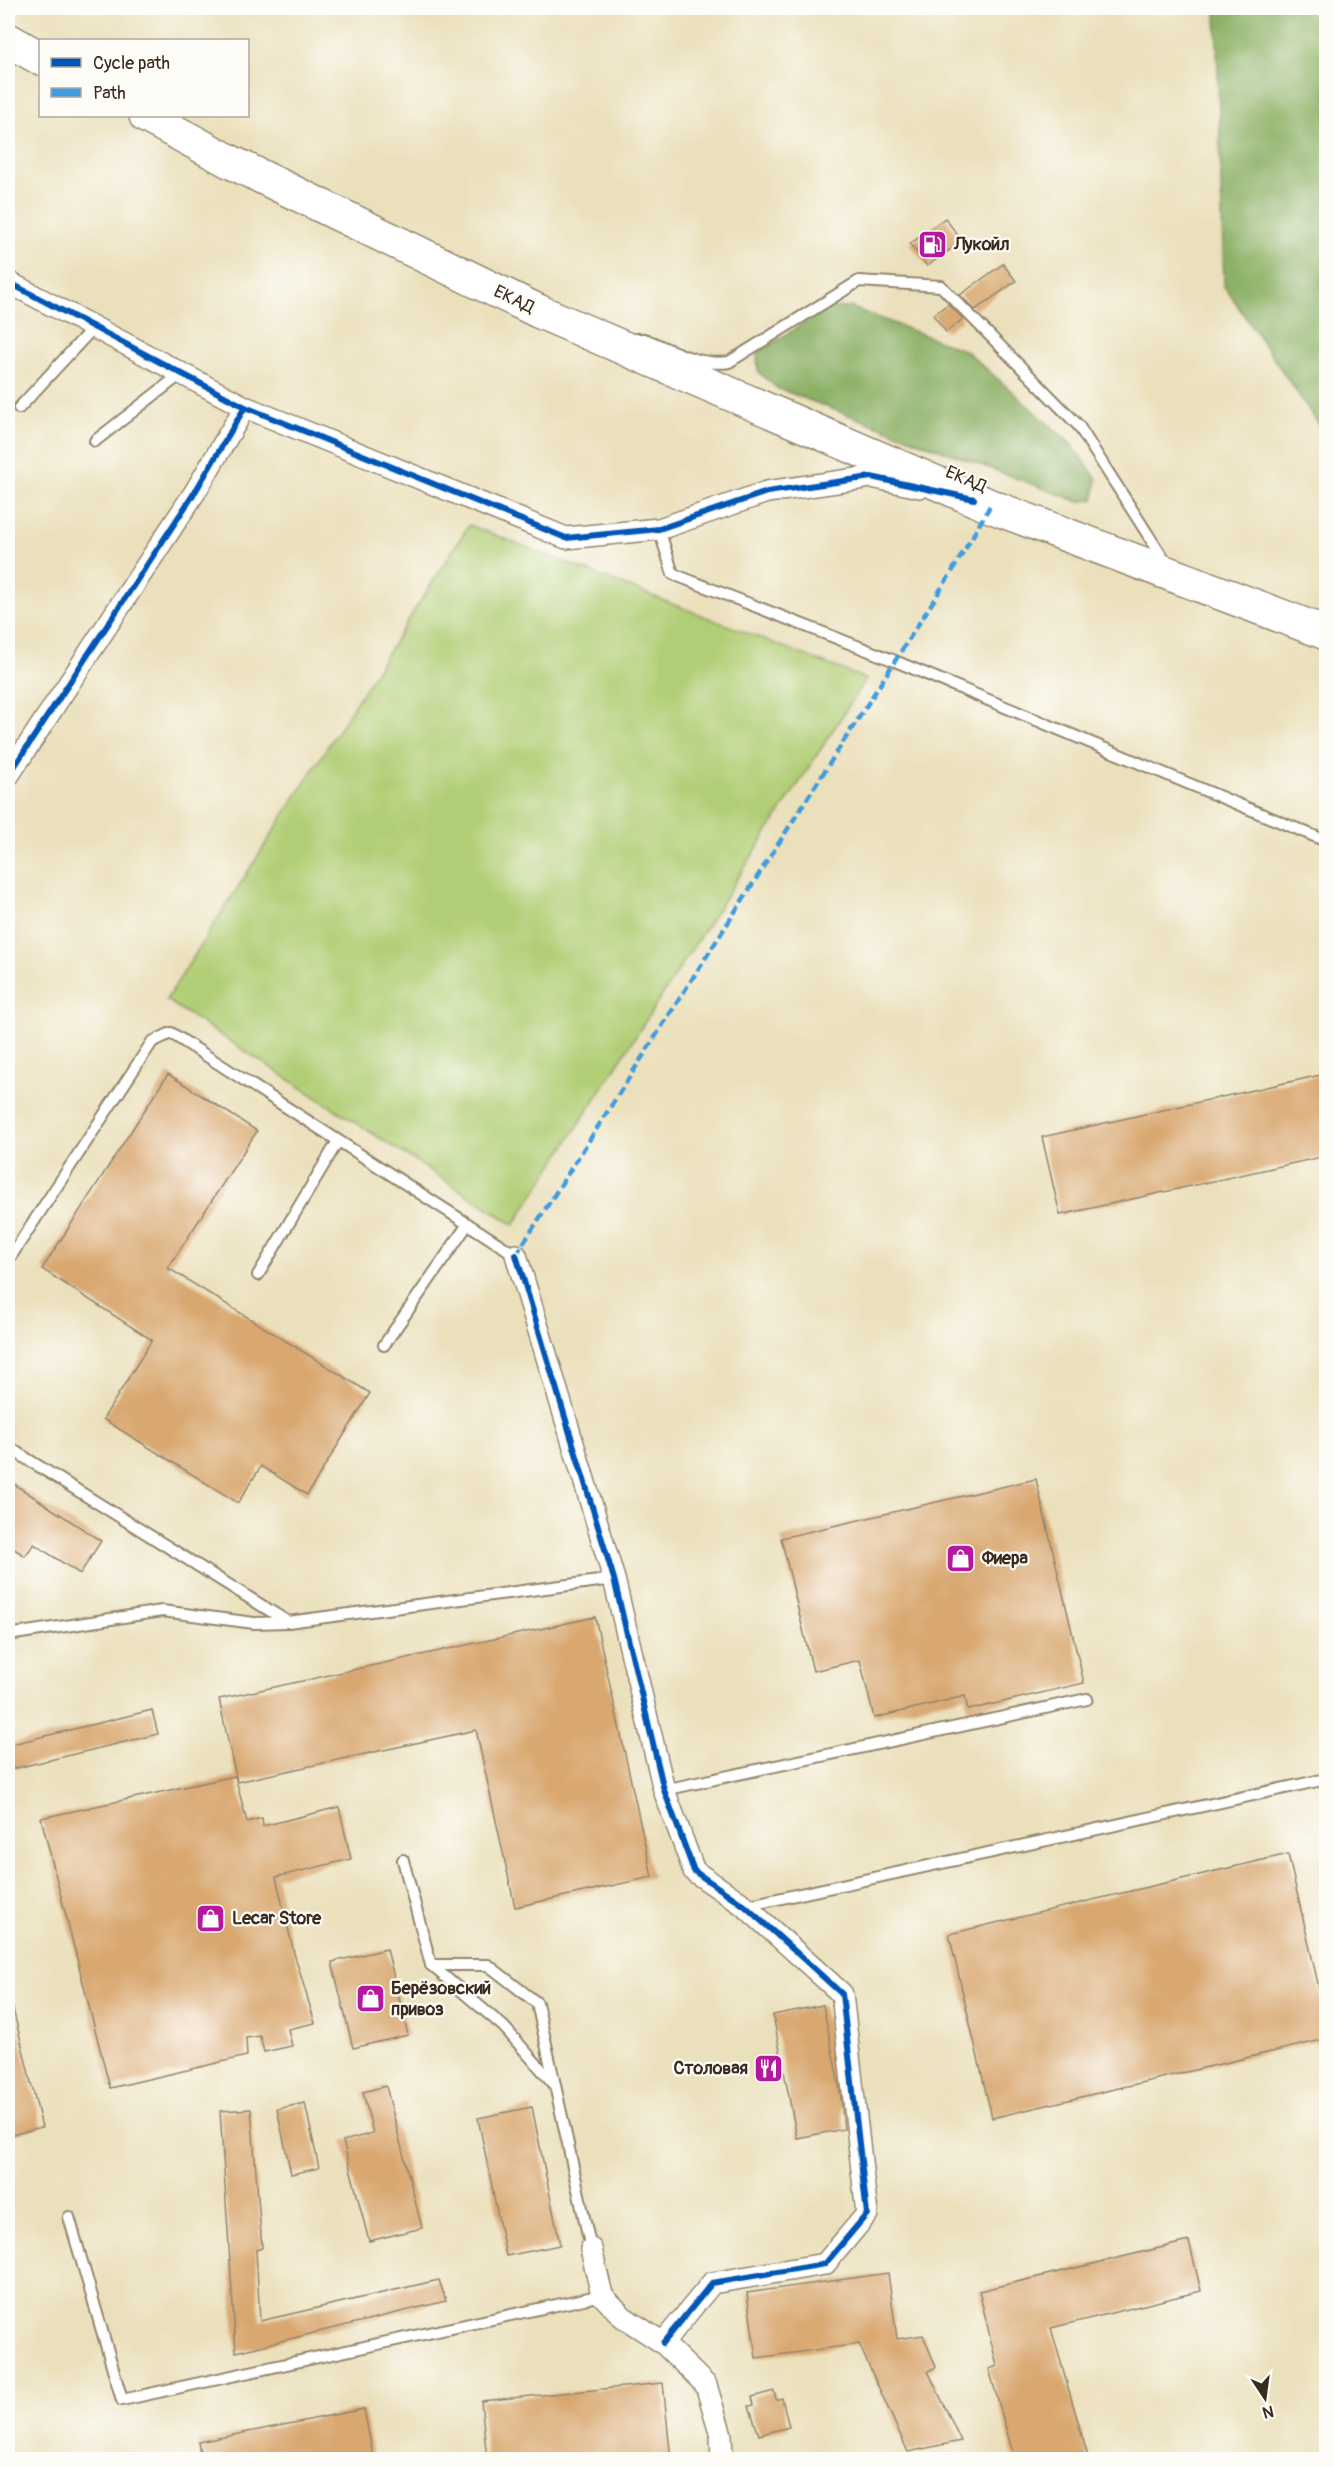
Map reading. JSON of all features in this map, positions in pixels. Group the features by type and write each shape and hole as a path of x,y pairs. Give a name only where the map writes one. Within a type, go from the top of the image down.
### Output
{"highway":[{"path":"8,40 39,57"},
{"name":"ЕКАД","path":"148,117 229,161 537,311 974,499 1326,633"}],"street":[{"path":"8,282 245,407 566,538 659,529 767,492 871,477 974,499"},
{"path":"8,776 195,492 245,407"},
{"path":"516,1255 614,1579 664,1790 694,1871 745,1906 842,1994 867,2214 825,2264 712,2283 663,2343"},
{"path":"591,2249 602,2295 623,2317 663,2343 706,2385 721,2435 722,2460"}],"lane":[{"path":"599,338 644,339 702,362 718,364 729,362 859,281 941,286 1077,425 1172,574"},
{"path":"19,408 93,328"},
{"path":"95,441 181,374"},
{"path":"659,529 673,574 896,661 1326,841"},
{"path":"9,1259 152,1042 171,1033 516,1255"},
{"path":"258,1275 338,1141"},
{"path":"384,1346 468,1224"},
{"path":"8,1446 288,1622"},
{"path":"8,1635 162,1611 254,1623 288,1622 614,1579"},
{"path":"664,1790 1087,1699"},
{"path":"745,1906 1326,1779"},
{"path":"403,1860 431,1965 504,2027 556,2087"},
{"path":"431,1965 488,1965 537,2003 591,2249"},
{"path":"69,2217 122,2400 602,2295"}],"green space":[{"path":"1216,8 1326,8 1326,435 1224,286"},
{"path":"850,307 966,351 1070,443 1097,479 1094,499 1079,502 777,388 758,372 757,353 828,308"},
{"path":"469,525 866,679 514,1225 166,1000"}],"building":[{"path":"945,218 962,241 927,266 910,244"},
{"path":"1003,264 1016,281 975,310 960,295"},
{"path":"948,304 963,319 946,332 933,315"},
{"path":"168,1074 257,1131 168,1268 370,1393 307,1495 261,1466 238,1503 103,1419 152,1340 42,1269"},
{"path":"1321,1075 1326,1098 1326,1156 1060,1215 1042,1137"},
{"path":"1036,1479 1084,1683 968,1710 965,1696 874,1718 860,1660 813,1671 781,1538"},
{"path":"8,1480 101,1541 80,1574 34,1544 25,1556 8,1545"},
{"path":"595,1617 652,1877 515,1907 476,1730 237,1782 219,1699"},
{"path":"152,1710 158,1734 8,1770 8,1745"},
{"path":"235,1776 247,1822 262,1818 263,1826 339,1807 351,1859 276,1877 294,1953 315,2023 288,2029 292,2046 264,2052 260,2036 246,2038 247,2056 110,2088 41,1818"},
{"path":"1288,1854 1326,2018 1326,2039 992,2118 949,1934"},
{"name":"Берёзовский привоз","path":"387,1949 408,2035 353,2048 332,1962"},
{"path":"823,2005 840,2090 844,2129 797,2138 773,2015"},
{"path":"13,2009 42,2127 8,2136 8,2010"},
{"path":"386,2086 422,2228 369,2241 343,2141 373,2133 363,2092"},
{"path":"305,2103 319,2168 291,2174 277,2109"},
{"path":"532,2107 560,2245 506,2256 478,2118"},
{"path":"251,2109 262,2248 256,2250 260,2321 439,2280 446,2301 236,2352 220,2111"},
{"path":"1189,2241 1201,2291 1051,2328 1089,2460 1015,2460 989,2369 997,2366 979,2291"},
{"path":"888,2273 897,2339 923,2335 936,2367 928,2371 961,2441 908,2452 859,2344 756,2358 747,2293"},
{"path":"663,2383 671,2460 487,2460 481,2401"},
{"path":"774,2391 776,2400 782,2398 789,2427 759,2435 749,2406 754,2405 752,2397"},
{"path":"364,2409 374,2460 201,2460 198,2442"}],"marked path":[{"path":"516,1255 953,570 990,506"}],"cycle path":[{"path":"8,282 245,407 566,538 659,529 767,492 871,477 974,499"},
{"path":"8,776 195,492 245,407"},
{"path":"516,1255 614,1579 664,1790 694,1871 745,1906 842,1994 867,2214 825,2264 712,2283 663,2343"}],"place":[{"name":"Лукойл","path":"933,244"},
{"name":"Фиера","path":"961,1558"},
{"name":"Lecar Store","path":"211,1918"},
{"name":"Берёзовский привоз","path":"370,1998"},
{"name":"Столовая","path":"769,2068"}]}
